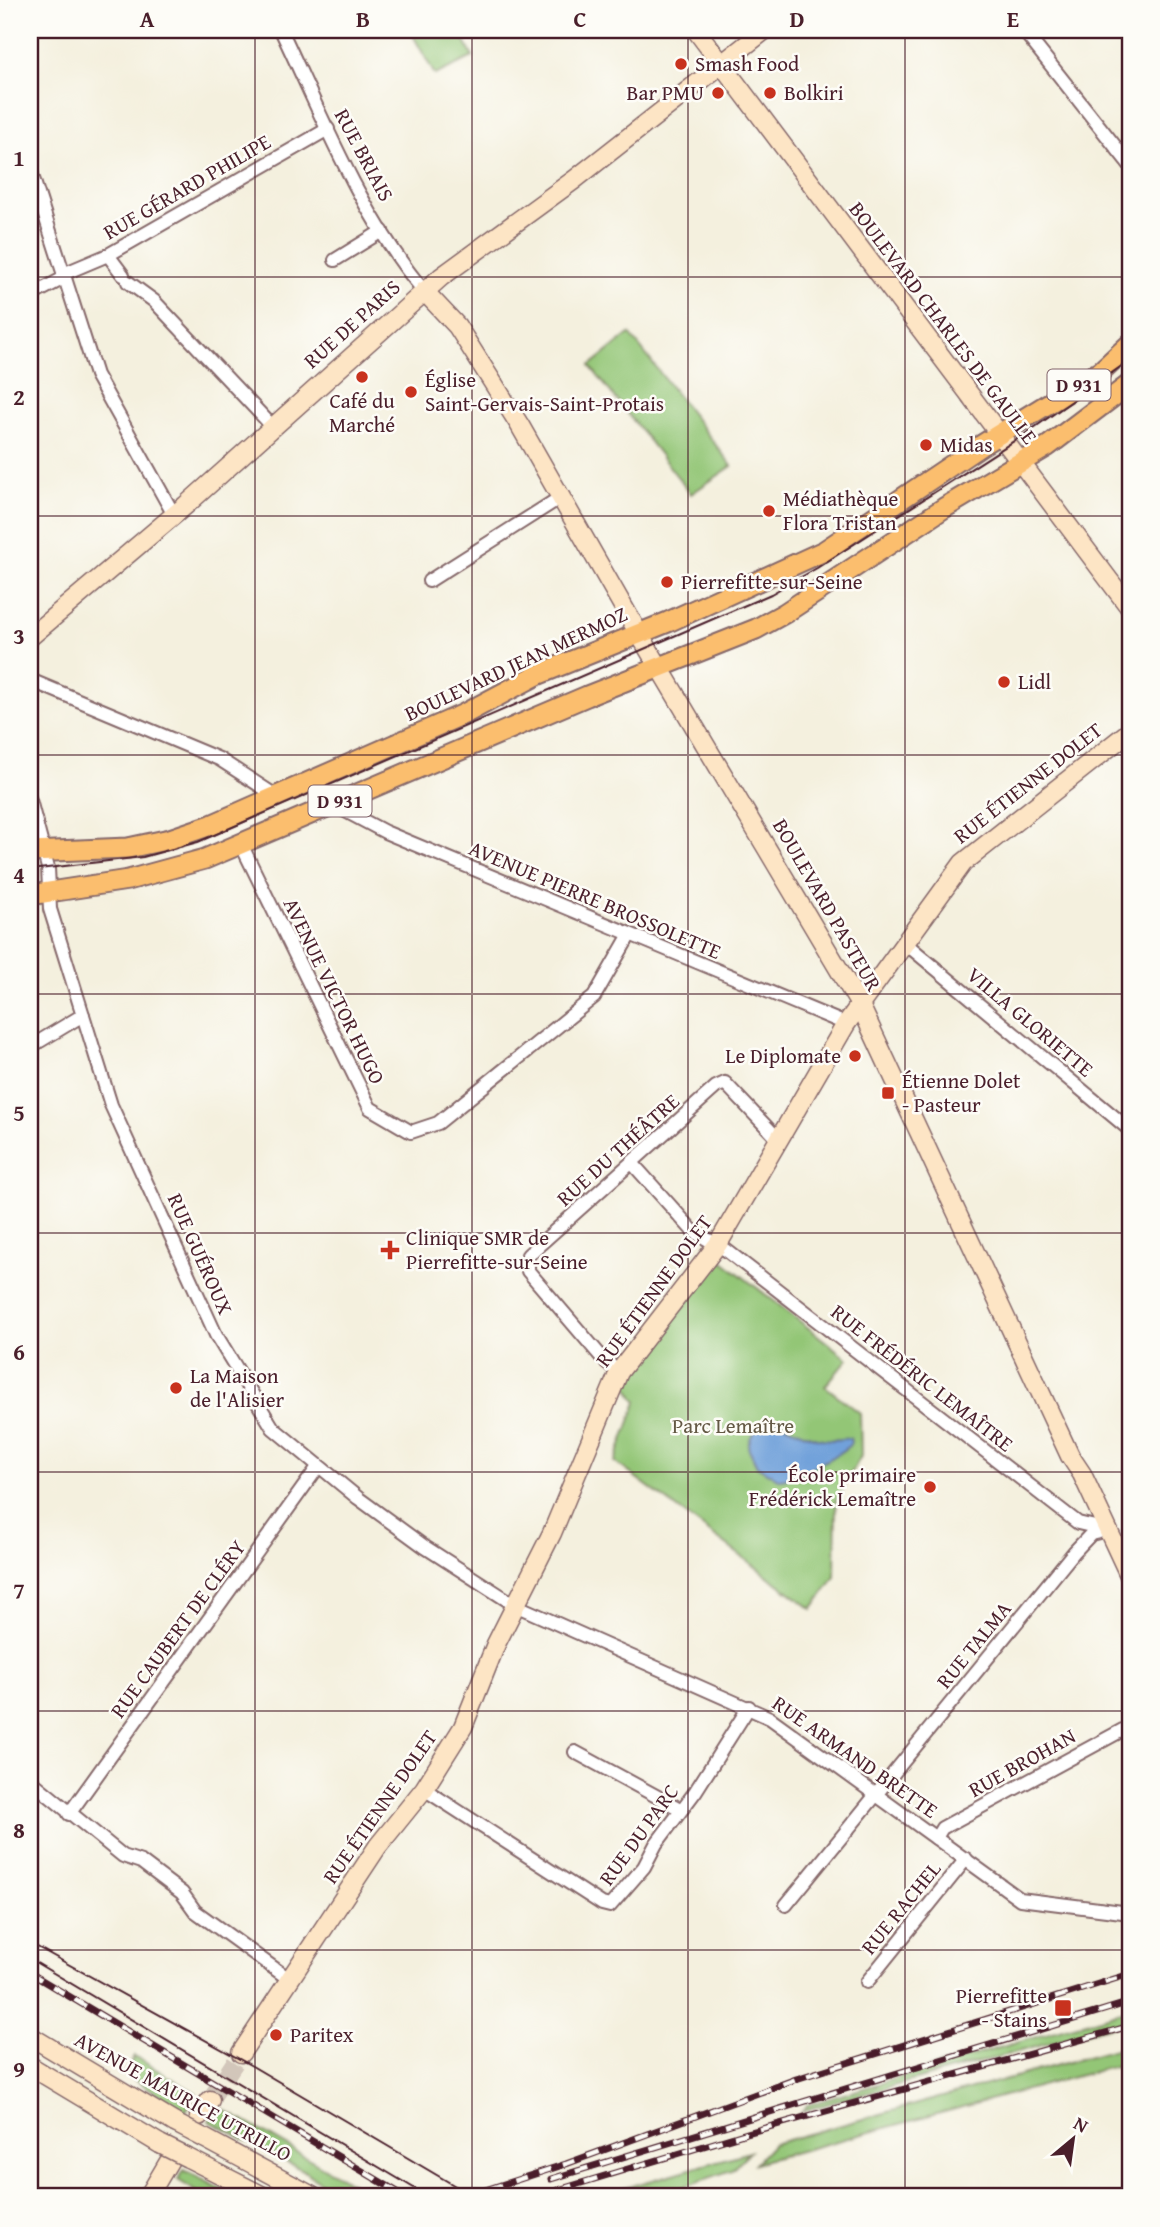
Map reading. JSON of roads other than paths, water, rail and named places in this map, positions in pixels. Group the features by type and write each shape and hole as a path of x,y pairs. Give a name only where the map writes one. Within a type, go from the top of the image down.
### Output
{"main road":[{"name":"BOULEVARD JEAN MERMOZ","path":"36,851 128,848 170,839 464,714 537,675 668,622 824,551 998,435 1101,371 1130,344"},
{"name":"D 931","path":"39,894 166,872 241,844 755,629 785,613 944,508 1021,464 1130,384"}],"street":[{"name":"RUE BRIAIS","path":"281,30 328,129 382,231 424,291"},
{"name":"BOULEVARD CHARLES DE GAULLE","path":"696,30 1130,608"},
{"name":"RUE DE PARIS","path":"30,638 174,515 424,291 571,182 765,30"},
{"path":"1023,30 1130,165"},
{"name":"RUE GÉRARD PHILIPE","path":"30,296 108,255 328,129"},
{"path":"30,169 96,375 174,515"},
{"path":"335,260 382,231"},
{"path":"108,255 125,278 154,301 272,426"},
{"name":"BOULEVARD PASTEUR","path":"424,291 457,326 561,497 860,1005 1046,1407 1130,1577"},
{"path":"429,581 561,497"},
{"path":"30,680 219,759 276,796"},
{"name":"RUE ÉTIENNE DOLET","path":"241,2053 378,1846 424,1789 468,1717 488,1662 552,1533 619,1372 718,1244 846,1024 963,863 1130,731"},
{"name":"RUE GUÉROUX","path":"30,800 36,851 48,868 39,894 50,909 111,1105 216,1335 272,1428 425,1547 515,1605"},
{"name":"AVENUE PIERRE BROSSOLETTE","path":"332,804 385,832 629,936 846,1024"},
{"name":"AVENUE VICTOR HUGO","path":"241,844 370,1108 411,1132 438,1123 594,997 629,936"},
{"name":"VILLA GLORIETTE","path":"905,943 1130,1130"},
{"path":"30,1047 83,1015"},
{"name":"RUE DU THÉÂTRE","path":"619,1372 604,1360 528,1271 528,1255 633,1164 716,1087 726,1083 779,1140"},
{"name":"RUE FRÉDÉRIC LEMAÎTRE","path":"633,1164 693,1231 718,1244 1078,1523 1108,1530"},
{"name":"RUE CAUBERT DE CLÉRY","path":"69,1814 318,1466"},
{"name":"RUE TALMA","path":"786,1905 1074,1552 1091,1534 1108,1530"},
{"name":"RUE ARMAND BRETTE","path":"515,1605 770,1718 1020,1899 1130,1913"},
{"name":"RUE DU PARC","path":"424,1789 602,1904 610,1906 644,1867 656,1844 695,1792 749,1707"},
{"name":"RUE BROHAN","path":"936,1838 942,1828 1130,1726"},
{"path":"575,1752 680,1809"},
{"path":"30,1780 123,1856 141,1862 182,1893 195,1912 289,1979"},
{"name":"RUE RACHEL","path":"867,1982 966,1859"},
{"name":"AVENUE MAURICE UTRILLO","path":"30,2036 175,2123 285,2179 313,2197"},
{"path":"30,2066 173,2154 265,2197"},
{"path":"199,2116 210,2100"},
{"path":"148,2197 173,2154"}],"water":[{"path":"778,1421 812,1437 828,1440 850,1438 851,1443 817,1465 778,1479 757,1466 748,1447 757,1428"}],"tunnel":[{"path":"210,2100 241,2053"}],"tram line":[{"path":"30,870 143,857 198,842 771,594 817,568 1031,430 1130,360"},
{"path":"30,1943 252,2066 474,2197"},
{"path":"30,1959 429,2197"},
{"path":"30,2193 38,2197"}],"railway":[{"path":"30,1973 406,2197"},
{"path":"464,2197 566,2164 796,2079 1130,1974"},
{"path":"551,2179 1130,2002"},
{"path":"535,2197 747,2133 1130,2026"}],"place":[{"name":"Smash Food","path":"681,64"},
{"name":"Bar PMU","path":"718,93"},
{"name":"Bolkiri","path":"770,93"},
{"name":"Café du Marché","path":"362,377"},
{"name":"Église Saint-Gervais-Saint-Protais","path":"411,392"},
{"name":"Midas","path":"926,445"},
{"name":"Médiathèque Flora Tristan","path":"769,511"},
{"name":"Pierrefitte-sur-Seine","path":"667,582"},
{"name":"Lidl","path":"1004,682"},
{"name":"Le Diplomate","path":"855,1056"},
{"name":"Étienne Dolet - Pasteur","path":"888,1093"},
{"name":"Clinique SMR de Pierrefitte-sur-Seine","path":"390,1250"},
{"name":"La Maison de l'Alisier","path":"176,1388"},
{"name":"École primaire Frédérick Lemaître","path":"930,1487"},
{"name":"Pierrefitte - Stains","path":"1063,2008"},
{"name":"Paritex","path":"276,2035"}],"park label":[{"name":"Parc Lemaître","path":"733,1426"}]}
